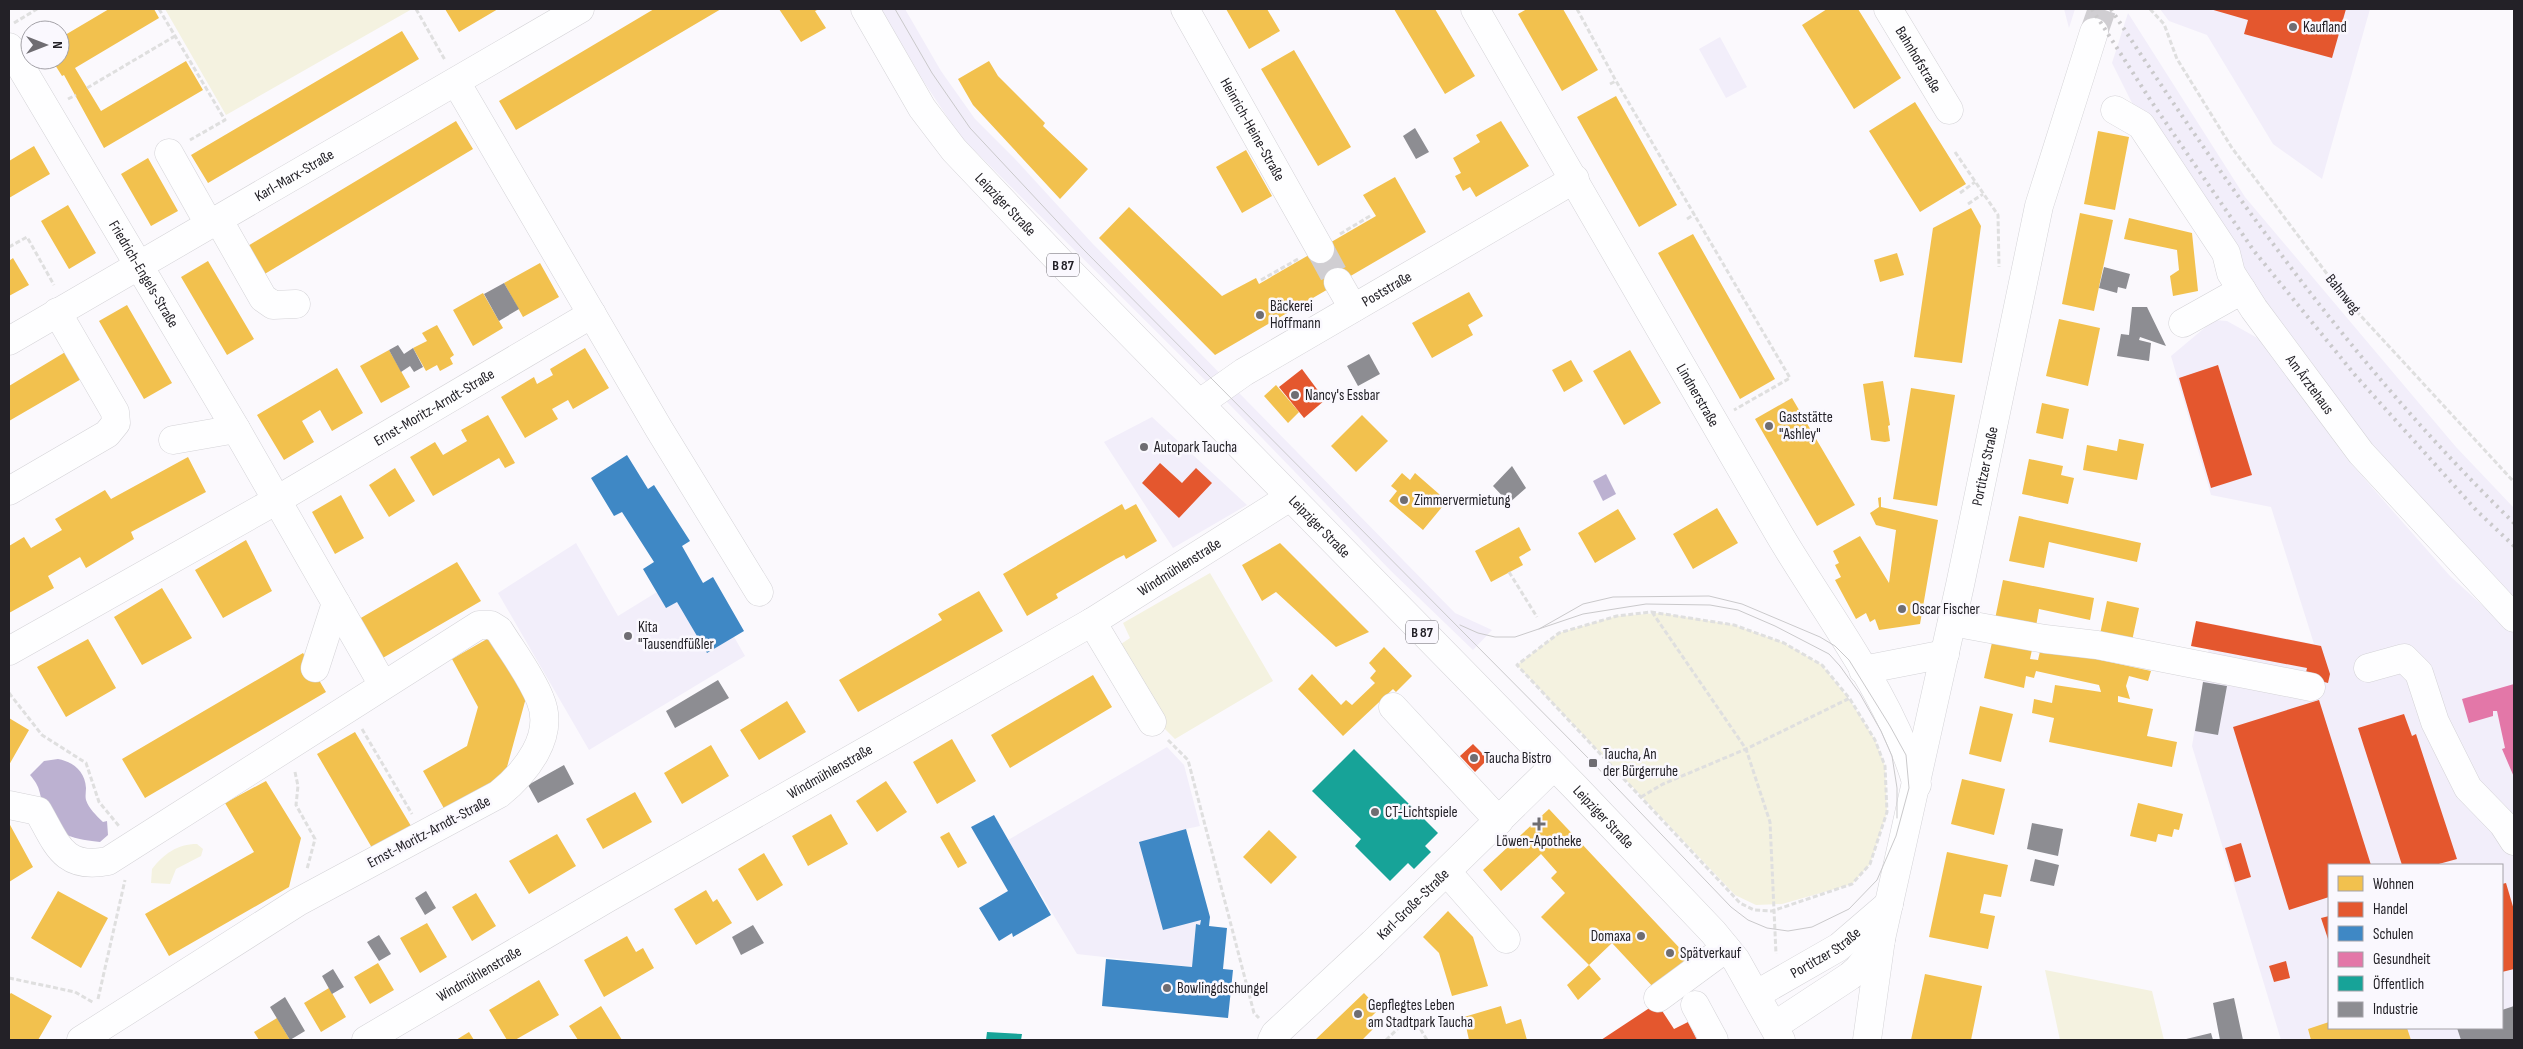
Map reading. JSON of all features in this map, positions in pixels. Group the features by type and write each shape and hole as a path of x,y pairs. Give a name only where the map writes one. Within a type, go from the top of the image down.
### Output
{"street":[{"name":"Karl-Marx-Straße","path":"9,341 214,221 452,73 580,9"},
{"name":"Leipziger Straße","path":"865,9 922,108 954,150 1070,272 1200,403 1700,918 1726,948 1757,994 1778,1033"},
{"name":"Heinrich-Heine-Straße","path":"1185,9 1318,248"},
{"name":"Lindnerstraße","path":"1475,9 1779,534 1862,685 1908,754 1917,785"},
{"name":"Bahnhofstraße","path":"1888,9 1949,110"},
{"name":"Portitzer Straße","path":"1867,1040 1881,939 1917,785 2039,206 2094,32"},
{"name":"Friedrich-Engels-Straße","path":"9,47 277,500"},
{"path":"452,73 659,430 759,592"},
{"name":"Am Ärztehaus","path":"2115,110 2141,125 2226,253 2231,273 2242,290 2282,349 2362,453 2514,618"},
{"path":"169,152 263,298 273,305 296,304"},
{"name":"Poststraße","path":"1200,403 1244,372 1575,179"},
{"path":"1338,282 1353,308"},
{"path":"2183,323 2242,290"},
{"path":"9,491 107,434 116,423 115,412 62,310"},
{"name":"Ernst-Moritz-Arndt-Straße","path":"9,651 277,500 592,314"},
{"path":"173,440 236,429"},
{"name":"Windmühlenstraße","path":"366,1040 606,899 1092,622 1290,497"},
{"path":"277,500 383,685"},
{"path":"315,668 336,602"},
{"path":"1092,622 1152,722"},
{"path":"1952,622 2045,640 2097,645 2311,688"},
{"name":"Ernst-Moritz-Arndt-Straße","path":"9,805 38,811 62,852 69,858 90,863 108,861 474,626 488,624 500,631 541,700 542,736 531,761 522,773 499,794 298,902 81,1040"},
{"path":"1862,685 1945,654"},
{"path":"2368,668 2404,658 2419,673 2436,722 2468,788 2503,824 2514,841"},
{"path":"1393,707 1499,821"},
{"name":"Karl-Große-Straße","path":"1273,1037 1554,766"},
{"path":"1446,872 1506,939"},
{"name":"Portitzer Straße","path":"1757,994 1839,947 1889,904"},
{"name":"Portitzer Straße","path":"1778,1033 1854,973 1881,939"},
{"path":"1658,998 1726,948"},
{"path":"1695,1005 1714,1040"}],"path":[{"path":"9,25 36,9"},
{"path":"159,9 225,120 169,152"},
{"path":"416,9 452,73"},
{"path":"1577,9 1616,81 1790,378 1734,411"},
{"name":"Bahnweg","path":"2150,9 2164,24 2177,59 2193,88 2232,148 2349,303 2514,482"},
{"path":"87,88 175,36"},
{"path":"1610,84 1616,81"},
{"path":"1955,152 1998,215 1999,269"},
{"path":"1960,193 1975,182"},
{"path":"1968,204 1983,194"},
{"path":"1687,219 1695,214"},
{"path":"1260,280 1318,248 1370,216"},
{"path":"9,247 27,236 62,310"},
{"path":"1509,572 1537,617"},
{"path":"1651,612 1734,625 1784,643 1862,685 1875,740 1885,766 1887,812 1870,864 1852,884 1772,911 1754,910 1740,903 1517,665 1559,633 1617,616 1651,612"},
{"path":"1651,612 1746,749 1770,822 1772,911 1776,954"},
{"path":"1640,797 1663,784 1746,749 1862,685"},
{"path":"350,706 424,834"},
{"path":"1152,722 1188,760 1254,1013 1273,1037"},
{"path":"290,744 298,786 296,805 315,839 298,902"},
{"path":"9,978 75,992 97,1004"},
{"path":"1386,1040 1412,1015 1427,1040"}],"shaded area":[{"path":"165,9 412,9 226,115"},
{"path":"881,9 905,9 941,71 975,119 1015,159 1092,243 1455,613 1492,630 1473,650 1391,571 1230,405 960,136 924,82"},
{"path":"2064,9 2075,9 2069,28"},
{"path":"2160,9 2370,9 2322,179 2273,144 2207,35 2169,21"},
{"path":"2128,13 2245,197 2456,447 2514,508 2514,602 2440,526 2332,397 2243,279 2134,107 2112,63"},
{"path":"1720,37 1747,87 1726,98 1699,49"},
{"path":"2214,320 2227,321 2261,340 2348,460 2450,576 2514,634 2514,1040 2281,1040 2192,746 2213,624 2314,644 2271,507 2211,495 2171,356"},
{"path":"1152,417 1247,505 1173,548 1104,442"},
{"path":"1606,474 1616,494 1603,501 1593,481"},
{"name":"Kita \"Tausendfüßler","path":"576,543 618,616 657,592 643,569 682,546 745,656 589,750 498,593"},
{"path":"1210,573 1273,681 1175,739 1161,725 1115,648 1130,638 1123,623"},
{"path":"1660,613 1734,625 1784,643 1822,665 1851,702 1875,740 1885,766 1887,812 1870,864 1852,884 1782,904 1756,905 1735,895 1517,665 1559,633 1617,616"},
{"path":"1167,747 1184,765 1200,826 1186,829 1201,920 1200,925 1196,925 1192,967 1077,954 1008,840"},
{"path":"58,759 69,762 81,772 85,782 87,803 103,822 107,821 108,835 100,842 71,837 59,829 48,814 38,786 30,775 44,761"},
{"path":"197,844 203,849 201,856 176,869 170,884 151,883 152,869 166,854 183,846"},
{"path":"2045,970 2152,991 2164,1040 2060,1040"}],"building: Wohnen":[{"path":"109,9 154,9 159,18 75,68 101,111 186,61 203,90 104,148 64,75 62,76 58,70 70,70 70,32"},
{"path":"445,9 498,9 459,32"},
{"path":"654,9 721,9 516,130 499,101"},
{"path":"779,9 819,9 815,11 826,28 801,42"},
{"path":"1226,9 1267,9 1280,31 1249,49"},
{"path":"1394,9 1435,9 1475,76 1445,94"},
{"path":"1527,9 1563,9 1598,70 1562,91 1518,14"},
{"path":"1827,9 1858,9 1901,78 1854,109 1802,25"},
{"path":"402,31 419,59 208,183 191,155"},
{"path":"1294,50 1351,147 1318,166 1261,69"},
{"path":"989,61 998,76 1045,123 1043,126 1088,169 1060,199 973,105 958,79"},
{"path":"1616,96 1677,205 1639,227 1577,117"},
{"path":"1915,102 1966,184 1920,212 1869,131"},
{"path":"456,121 473,149 263,275 246,247"},
{"path":"1501,121 1529,166 1476,197 1470,187 1463,191 1455,176 1461,173 1453,158 1480,142 1476,135"},
{"path":"2098,131 2129,137 2115,210 2084,204"},
{"path":"34,146 50,174 9,198 9,161"},
{"path":"1246,150 1272,196 1242,213 1216,167"},
{"path":"148,158 178,211 151,226 121,174"},
{"path":"1395,177 1426,232 1215,355 1099,238 1129,207 1222,296 1256,278 1259,284 1376,216 1363,195"},
{"path":"68,205 96,253 69,269 41,221"},
{"path":"1971,208 1981,226 1962,363 1914,357 1933,228"},
{"path":"2080,213 2113,220 2094,311 2062,304"},
{"path":"2129,218 2192,233 2198,291 2173,296 2170,276 2179,270 2177,250 2124,239"},
{"path":"1693,234 1775,379 1740,399 1658,253"},
{"path":"1897,253 1904,275 1880,282 1874,260"},
{"path":"13,258 29,285 9,296 9,261"},
{"path":"208,261 254,339 227,355 181,277"},
{"path":"540,263 559,297 523,317 504,283"},
{"path":"1469,292 1483,316 1468,325 1473,335 1432,358 1412,323"},
{"path":"483,293 503,328 473,346 453,310"},
{"path":"127,305 172,383 144,399 99,321"},
{"path":"2059,319 2100,328 2088,386 2046,376"},
{"path":"437,325 454,355 450,358 453,364 440,371 437,365 426,371 413,348 427,341 422,333"},
{"path":"585,348 609,388 573,409 568,400 552,409 558,419 525,438 501,397 534,377 537,384 553,375 550,369"},
{"path":"389,350 410,387 381,403 360,366"},
{"path":"1630,350 1661,403 1624,425 1593,371"},
{"path":"67,351 83,378 9,421 9,386"},
{"path":"1571,360 1583,381 1564,392 1552,370"},
{"path":"337,368 363,413 332,431 320,410 302,421 314,442 284,460 257,415"},
{"path":"1883,381 1890,425 1888,426 1890,441 1885,442 1871,440 1863,384"},
{"path":"1276,385 1299,412 1288,423 1264,396"},
{"path":"1911,388 1955,395 1937,506 1893,499"},
{"path":"1792,398 1855,505 1817,526 1755,419"},
{"path":"2042,403 2069,409 2063,439 2036,433"},
{"path":"488,415 515,463 505,468 499,458 433,496 410,457 435,442 443,455 467,441 461,430"},
{"path":"1362,415 1388,441 1356,472 1331,446"},
{"path":"2119,439 2144,444 2137,480 2083,470 2087,445 2117,451"},
{"path":"188,457 206,492 131,532 134,539 86,568 80,557 48,576 54,588 9,613 9,546 24,537 31,548 62,530 55,519 105,490 111,499"},
{"path":"2029,459 2063,466 2061,475 2074,478 2068,504 2022,494"},
{"path":"395,468 415,501 389,517 369,485"},
{"path":"1402,473 1410,480 1415,473 1447,501 1423,530 1389,501 1397,491 1391,486"},
{"path":"341,495 364,538 335,554 312,512"},
{"path":"1881,497 1881,507 1938,520 1920,624 1879,630 1875,619 1870,622 1866,613 1856,619 1835,580 1841,577 1835,565 1839,563 1833,551 1860,536 1889,583 1896,530 1876,525 1870,513 1879,507 1878,498"},
{"path":"1122,504 1125,510 1136,504 1157,541 1126,559 1124,555 1116,559 1056,594 1058,598 1027,616 1003,574"},
{"path":"1717,508 1738,543 1693,569 1673,534"},
{"path":"1618,509 1636,539 1595,563 1578,533"},
{"path":"2019,516 2141,543 2137,562 2049,542 2044,568 2009,561"},
{"path":"1519,527 1531,550 1519,557 1523,565 1491,582 1475,551"},
{"path":"246,540 272,591 223,618 195,570"},
{"path":"1280,543 1369,632 1336,647 1276,592 1262,601 1242,565"},
{"path":"457,562 481,601 381,659 359,619"},
{"path":"2003,580 2094,598 2090,620 2039,609 2035,632 1994,624"},
{"path":"162,588 192,638 142,665 114,617"},
{"path":"979,591 1003,631 858,712 839,680 942,620 938,614"},
{"path":"2107,601 2139,608 2132,641 2100,634"},
{"path":"494,635 527,694 504,778 446,812 423,771 467,746 478,707 452,659"},
{"path":"1993,638 2033,645 2030,659 2038,660 2041,647 2151,671 2148,681 2129,676 2126,686 2130,699 2118,696 2118,702 2153,709 2147,736 2177,742 2172,767 2049,742 2054,718 2032,713 2034,699 2052,703 2055,685 2101,692 2099,685 2036,671 2034,678 2026,676 2024,688 1984,678"},
{"path":"88,639 116,688 66,717 37,667"},
{"path":"1384,647 1412,676 1396,692 1393,689 1343,736 1298,689 1312,674 1341,705 1346,700 1352,705 1375,683 1370,678 1376,671 1369,663"},
{"path":"303,653 326,692 145,798 122,759"},
{"path":"1093,675 1112,707 1010,768 991,735"},
{"path":"787,701 806,732 759,760 740,730"},
{"path":"1980,706 2013,714 2001,762 1969,754"},
{"path":"9,718 29,730 9,765"},
{"path":"355,732 414,831 375,853 317,754"},
{"path":"952,739 976,781 937,804 913,762"},
{"path":"711,745 729,776 682,804 664,773"},
{"path":"1962,779 2005,789 1994,835 1951,824"},
{"path":"266,781 301,838 289,887 169,956 145,914 254,852 225,803"},
{"path":"886,781 907,812 877,832 856,801"},
{"path":"635,792 652,822 603,849 586,819"},
{"path":"2138,803 2183,814 2179,830 2174,829 2172,837 2158,834 2156,842 2130,836"},
{"path":"1549,809 1688,957 1654,988 1612,943 1589,965 1541,917 1565,893 1551,878 1557,872 1541,854 1501,891 1483,870"},
{"path":"831,814 848,844 808,866 792,836"},
{"path":"9,823 33,867 9,882"},
{"path":"1269,830 1297,857 1271,884 1243,857"},
{"path":"949,832 967,863 958,868 940,837"},
{"path":"557,834 576,866 529,894 509,861"},
{"path":"1947,852 2008,865 2001,897 1984,894 1980,913 1995,916 1988,949 1929,937"},
{"path":"764,853 783,885 757,901 738,869"},
{"path":"706,890 713,902 717,899 732,923 696,945 674,909"},
{"path":"58,891 108,918 81,968 31,938"},
{"path":"476,893 496,926 472,941 452,907"},
{"path":"1448,911 1473,937 1488,986 1452,996 1439,953 1423,937"},
{"path":"427,923 447,957 420,973 400,938"},
{"path":"627,936 636,952 643,948 654,968 604,997 584,960"},
{"path":"378,963 394,990 370,1004 354,977"},
{"path":"1589,965 1601,979 1578,1000 1567,985"},
{"path":"1925,974 1982,986 1971,1040 1911,1040"},
{"path":"539,980 559,1015 515,1040 507,1040 489,1010"},
{"path":"329,988 346,1017 321,1032 304,1003"},
{"path":"11,993 52,1016 38,1040 9,1040 9,995"},
{"name":"Gepflegtes Leben am Stadtpark Taucha","path":"1364,993 1379,1009 1368,1020 1375,1027 1362,1040 1315,1040"},
{"path":"601,1006 622,1040 578,1040 569,1026"},
{"path":"1501,1006 1506,1024 1521,1019 1527,1040 1469,1040 1464,1017"},
{"path":"277,1018 290,1040 259,1040 254,1032"},
{"path":"2328,1022 2328,1029 2407,1029 2411,1040 2311,1040 2308,1029"},
{"path":"469,1032 474,1040 456,1040"}],"building: Handel":[{"name":"Kaufland","path":"2210,9 2346,9 2332,58 2244,34 2248,20"},
{"path":"2218,365 2252,475 2211,488 2179,378"},
{"path":"1302,369 1325,400 1304,418 1279,387"},
{"path":"1160,463 1182,483 1196,468 1212,483 1179,518 1142,483"},
{"path":"2196,621 2321,646 2330,674 2328,683 2305,677 2307,668 2191,646"},
{"path":"2319,700 2371,864 2328,864 2328,897 2289,910 2233,727"},
{"path":"2404,714 2412,736 2416,734 2457,859 2439,864 2402,864 2358,728"},
{"name":"Taucha Bistro","path":"1473,744 1488,759 1475,772 1460,756"},
{"path":"2241,843 2251,877 2235,882 2225,848"},
{"path":"2506,883 2514,910 2514,969 2503,972 2503,884"},
{"path":"2328,916 2328,939 2321,918"},
{"path":"2286,961 2290,978 2274,982 2269,966"},
{"path":"1657,1003 1674,1029 1688,1022 1697,1040 1601,1040"}],"building: Schulen":[{"path":"627,455 648,489 654,485 690,541 682,546 703,583 713,577 744,631 707,653 677,602 666,608 643,569 654,562 622,512 614,516 591,478"},
{"path":"994,815 1051,915 1013,937 1012,933 999,941 979,908 1008,891 971,827"},
{"path":"1186,829 1210,917 1209,926 1227,928 1223,969 1233,970 1228,1018 1102,1006 1106,959 1192,967 1196,924 1200,925 1201,920 1163,930 1139,842"}],"building: Gesundheit":[{"path":"2514,684 2514,777 2502,749 2505,748 2497,711 2493,711 2493,716 2469,723 2462,699"}],"building: Öffentlich":[{"name":"CT-Lichtspiele","path":"1354,749 1438,833 1425,846 1431,852 1414,869 1408,863 1390,881 1355,846 1361,839 1312,791"},
{"path":"987,1032 1022,1034 1021,1040 986,1040"}],"building: Industrie":[{"path":"1415,128 1429,152 1416,159 1403,136"},
{"path":"2104,267 2130,274 2126,289 2118,287 2117,293 2099,288"},
{"path":"504,283 519,309 499,321 484,294"},
{"path":"2132,307 2147,307 2166,346 2140,337 2139,340 2151,343 2149,361 2117,356 2121,334 2129,335"},
{"path":"398,345 404,354 413,348 423,367 414,372 410,366 401,372 389,350"},
{"path":"1369,354 1380,374 1358,386 1347,366"},
{"path":"1512,466 1526,488 1509,503 1493,486"},
{"path":"718,680 729,698 675,728 666,711"},
{"path":"2203,682 2227,686 2218,735 2195,731"},
{"path":"564,765 574,784 538,803 528,785"},
{"path":"2032,823 2063,829 2058,856 2027,849"},
{"path":"2035,859 2059,865 2054,886 2030,881"},
{"path":"426,891 436,908 425,915 415,898"},
{"path":"753,925 764,943 741,955 732,937"},
{"path":"379,935 391,954 379,961 367,942"},
{"path":"333,969 344,987 332,994 322,976"},
{"path":"285,997 305,1031 290,1040 270,1007"},
{"path":"2234,998 2243,1040 2220,1040 2213,1003"},
{"path":"2514,1006 2514,1040 2461,1040 2457,1029 2503,1029 2503,1010"},
{"path":"2211,1033 2213,1040 2182,1040"}],"tunnel":[{"path":"2094,32 2102,9"},
{"path":"1320,249 1338,282"}],"tram line":[{"path":"895,9 932,73 970,128 1083,249 1593,763 1731,907 1748,920 1767,928 1788,931 1812,927 1849,909 1877,880 1896,836 1909,788 1906,755 1849,660 1835,646 1820,637 1742,604 1709,596 1613,597 1583,604 1539,629"},
{"path":"1460,625 1478,633 1495,637 1515,637 1583,614 1646,604 1710,605 1738,610 1775,626 1829,654 1860,694 1881,731 1892,756 1897,788 1897,818"}],"railway":[{"path":"2092,9 2151,101 2254,251 2355,375 2477,511 2514,546"},
{"path":"2111,9 2202,145 2298,277 2402,404 2456,464 2514,523"}],"place":[{"name":"Kaufland","path":"2293,27"},
{"name":"Bäckerei Hoffmann","path":"1260,315"},
{"name":"Nancy's Essbar","path":"1295,395"},
{"name":"Gaststätte \"Ashley\"","path":"1769,426"},
{"name":"Autopark Taucha","path":"1144,447"},
{"name":"Zimmervermietung","path":"1404,500"},
{"name":"Oscar Fischer","path":"1902,609"},
{"name":"Kita \"Tausendfüßler","path":"628,636"},
{"name":"Taucha Bistro","path":"1474,758"},
{"name":"Taucha, An der Bürgerruhe","path":"1593,763"},
{"name":"CT-Lichtspiele","path":"1375,812"},
{"name":"Löwen-Apotheke","path":"1539,824"},
{"name":"Domaxa","path":"1641,936"},
{"name":"Spätverkauf","path":"1670,953"},
{"name":"Bowlingdschungel","path":"1167,988"},
{"name":"Gepflegtes Leben am Stadtpark Taucha","path":"1358,1014"}]}
